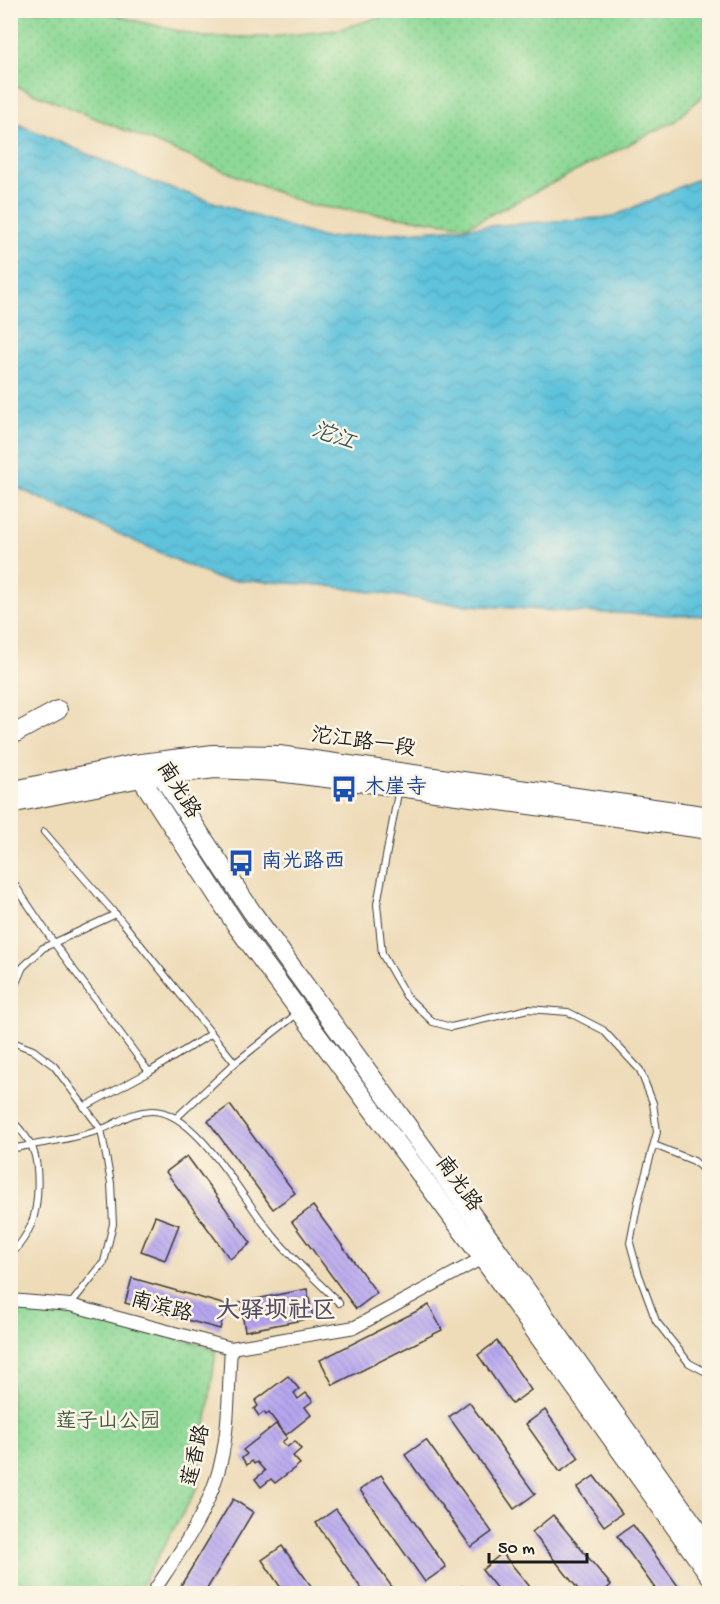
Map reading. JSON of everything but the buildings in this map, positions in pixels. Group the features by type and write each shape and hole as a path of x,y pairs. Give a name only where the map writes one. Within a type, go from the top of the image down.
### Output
{"main road":[{"path":"10,736 58,710"},
{"name":"沱江路一段","path":"11,794 137,771 213,754 279,755 402,779 710,830"},
{"name":"沱江路一段","path":"162,776 215,769 402,779 710,816"},
{"name":"南光路","path":"137,771 162,776 258,921 490,1254 710,1576"},
{"name":"南光路","path":"137,771 238,928 490,1254 710,1547"}],"street":[{"name":"南滨路","path":"10,1300 70,1305 231,1348 356,1327 490,1254"},
{"name":"莲香路","path":"152,1593 181,1549 205,1506 218,1475 224,1439 231,1348"}],"lane":[{"path":"402,779 377,904 382,954 406,996 434,1022 451,1027 528,1009 568,1012 603,1030 640,1070 653,1103 657,1132 638,1202 630,1243 656,1321 689,1363 710,1374"},
{"path":"44,832 116,914 235,1063"},
{"path":"10,878 54,943 149,1072"},
{"path":"11,996 23,967 42,948 116,914"},
{"path":"176,1118 235,1063 300,1011"},
{"path":"84,1107 212,1034"},
{"path":"10,1041 33,1050 54,1066 101,1129 111,1183 113,1224 104,1262 70,1305"},
{"path":"10,1149 64,1139 101,1129 126,1115 153,1111 176,1118 203,1140 271,1234 339,1303"},
{"path":"10,1118 31,1145 37,1168 32,1223 23,1241 10,1256"},
{"path":"654,1145 694,1161 710,1176"}],"green space":[{"path":"10,11 102,11 204,37 270,37 337,30 400,11 709,11 709,90 675,121 468,226 308,205 11,84"},
{"name":"莲子山公园","path":"11,1306 62,1311 216,1350 198,1487 137,1593 11,1594"}],"water":[{"name":"沱江","path":"11,121 152,182 324,238 612,217 709,174 709,616 572,612 455,604 322,585 218,579 11,485"}],"place":[{"name":"木崖寺","path":"344,789"},
{"name":"南光路西","path":"241,863"}],"district":[{"name":"大驿坝社区","path":"276,1312"}]}
